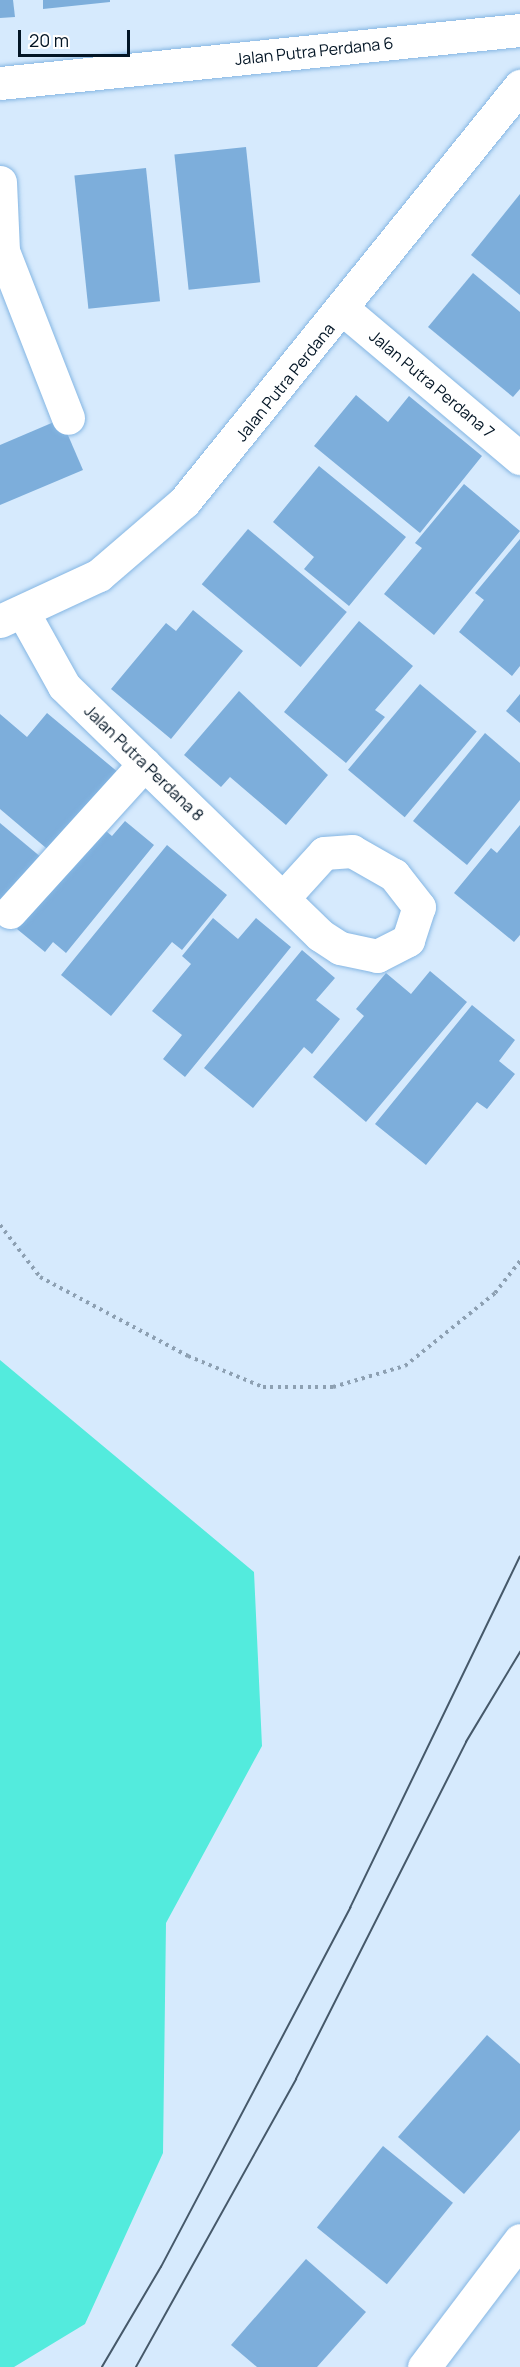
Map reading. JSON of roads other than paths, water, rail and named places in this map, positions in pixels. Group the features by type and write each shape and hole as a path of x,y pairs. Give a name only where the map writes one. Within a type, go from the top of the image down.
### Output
{"street":[{"name":"Jalan Putra Perdana 6","path":"0,83 520,30"},
{"name":"Jalan Putra Perdana","path":"12,617 99,575 139,545 232,448 520,86"},
{"path":"0,182 3,251 68,418"},
{"name":"Jalan Putra Perdana 7","path":"344,310 520,458"},
{"name":"Jalan Putra Perdana 8","path":"12,617 64,686 283,897"},
{"path":"10,912 144,764"},
{"path":"424,2367 520,2240"}],"tram line":[{"path":"102,2367 161,2267 350,1908 520,1557"},
{"path":"136,2367 296,2079 466,1742 520,1652"}]}
